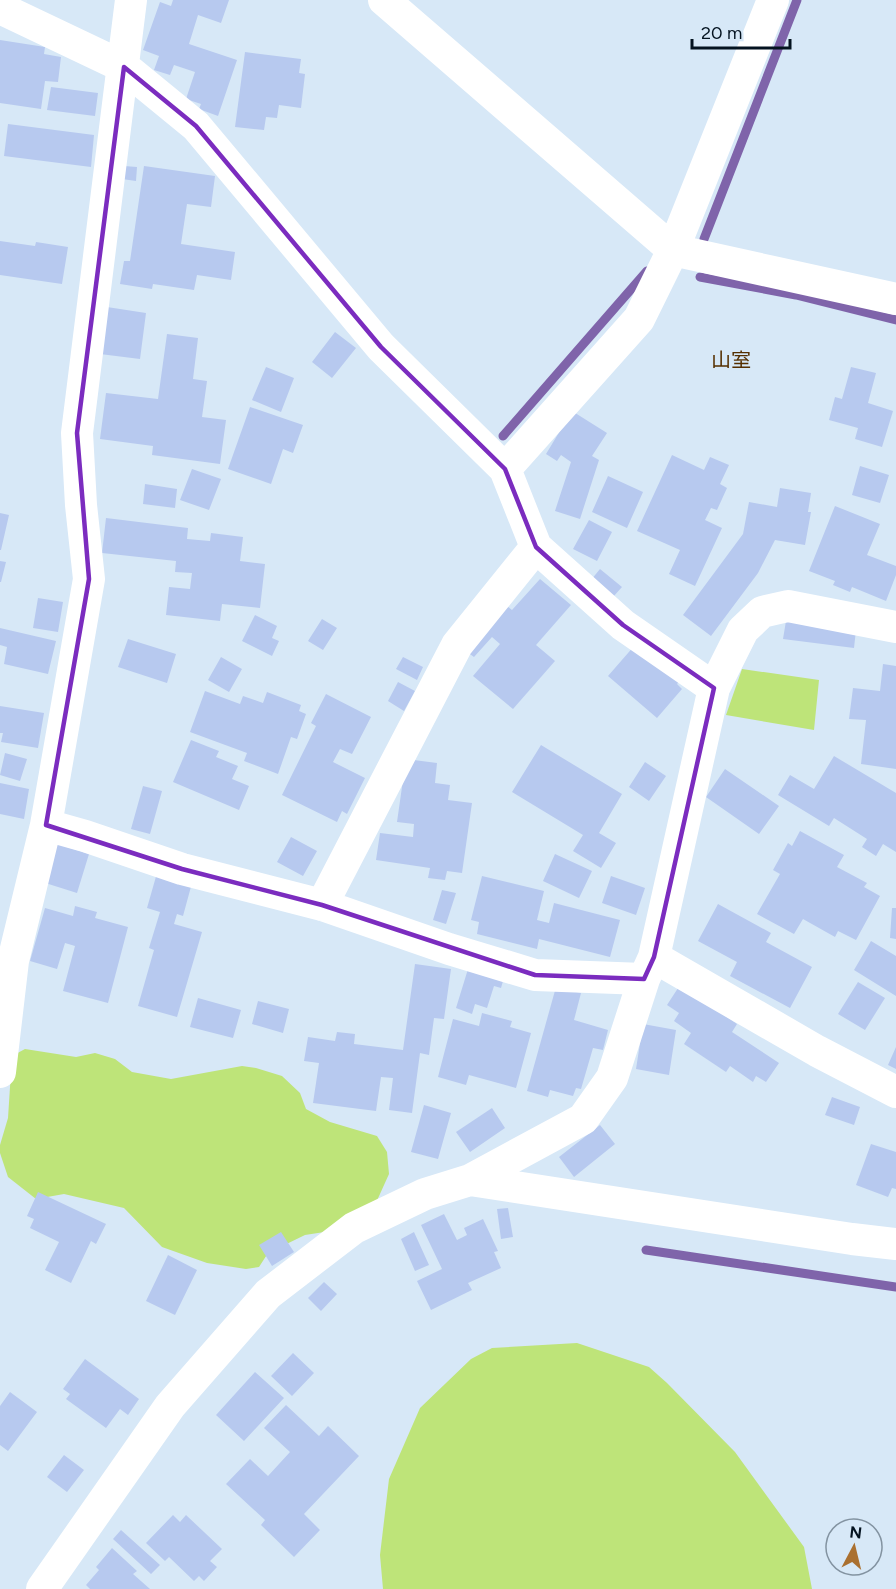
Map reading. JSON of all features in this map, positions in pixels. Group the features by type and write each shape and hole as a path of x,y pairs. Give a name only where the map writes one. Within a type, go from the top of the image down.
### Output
{"street":[{"path":"0,1072 13,962 46,825 89,579 81,505 77,433 131,0"},
{"path":"384,0 673,250 896,299"},
{"path":"505,469 639,320 673,250 773,0"},
{"path":"0,8 124,66 196,126 381,347 505,469 536,547 623,625 714,688"},
{"path":"322,905 457,645 536,547"},
{"path":"42,1589 170,1406 268,1294 354,1228 424,1194 470,1180 582,1119 612,1078 649,968 714,688 743,630 762,612 788,606 896,627"},
{"path":"46,825 182,869 322,905 449,949 535,975 649,968 817,1050 896,1092"},
{"path":"470,1180 896,1244"}],"highlighted area":[{"path":"124,67 196,126 381,347 505,469 536,547 623,625 714,688 654,957 644,979 535,975 322,905 182,869 46,825 89,579 77,433"}],"green space":[{"path":"742,669 819,680 814,730 726,715"},
{"path":"25,1049 76,1057 95,1053 115,1059 132,1072 171,1079 242,1066 282,1076 300,1093 306,1109 330,1122 377,1136 387,1152 389,1174 375,1205 331,1231 305,1235 268,1253 259,1267 246,1269 207,1263 162,1247 124,1208 64,1194 36,1199 8,1177 0,1153 0,1145 8,1118 12,1056"},
{"path":"577,1343 649,1367 735,1452 804,1547 812,1589 383,1589 380,1555 389,1479 420,1408 471,1359 492,1348"}],"building":[{"path":"173,0 229,0 221,23 198,15 189,44 237,60 218,116 199,109 201,104 186,99 195,72 174,65 170,75 154,70 159,56 143,50 160,2 171,6"},
{"path":"0,40 45,47 44,54 61,57 58,82 45,81 41,109 0,103"},
{"path":"245,52 301,59 299,73 305,74 301,108 279,105 277,118 266,117 264,130 235,127"},
{"path":"51,87 98,93 95,116 47,110"},
{"path":"8,124 94,135 91,167 4,156"},
{"path":"124,166 137,167 136,181 122,179"},
{"path":"144,166 215,176 211,207 187,204 181,244 235,252 231,280 197,275 194,290 153,284 152,289 120,284 124,261 130,261"},
{"path":"0,241 35,246 36,242 68,247 62,284 0,275"},
{"path":"107,307 146,313 140,359 100,354"},
{"path":"335,332 356,348 332,378 312,362"},
{"path":"167,334 198,338 193,379 207,381 202,417 226,420 220,464 152,455 153,446 100,439 106,393 158,399"},
{"path":"266,367 294,378 281,412 252,400"},
{"path":"851,367 876,373 868,403 893,411 882,447 855,439 858,428 829,420 835,397 842,399"},
{"path":"250,407 303,425 293,453 283,449 271,484 228,469"},
{"path":"572,411 607,433 592,456 599,460 580,519 555,511 571,462 561,455 557,461 546,454"},
{"path":"672,455 704,470 710,457 729,465 720,484 727,488 717,510 711,508 705,520 722,528 695,586 669,574 680,550 637,531"},
{"path":"860,466 889,475 880,503 852,495"},
{"path":"192,469 221,479 209,510 180,500"},
{"path":"608,476 643,492 627,528 592,512"},
{"path":"145,484 177,489 175,508 143,504"},
{"path":"780,488 811,493 808,512 811,512 805,545 775,540 758,573 711,636 683,615 743,534 749,502 777,507"},
{"path":"835,506 880,524 867,555 896,566 896,575 886,601 852,587 850,592 833,585 835,581 809,571"},
{"path":"0,513 9,515 1,550 0,550"},
{"path":"106,518 188,528 187,539 210,541 211,533 243,537 240,561 265,564 260,608 222,604 220,621 166,615 169,587 190,589 192,573 175,572 176,561 102,553"},
{"path":"589,520 612,532 597,561 573,549"},
{"path":"0,561 6,562 1,582 0,582"},
{"path":"600,569 622,587 613,597 591,580"},
{"path":"540,579 571,605 536,645 555,661 513,709 473,676 500,644 492,637 474,657 467,652 507,606 512,610"},
{"path":"38,598 63,602 58,632 33,628"},
{"path":"255,615 277,626 272,638 279,641 272,656 242,641"},
{"path":"322,619 337,628 323,650 308,641"},
{"path":"786,621 856,630 854,648 783,639"},
{"path":"0,628 56,641 48,674 4,664 7,647 0,645"},
{"path":"128,639 176,654 167,683 118,667"},
{"path":"635,645 681,679 677,684 682,689 657,718 608,676"},
{"path":"221,657 242,669 229,692 208,680"},
{"path":"403,657 423,667 417,680 396,669"},
{"path":"883,664 896,666 896,769 861,764 866,720 849,719 853,688 880,691"},
{"path":"398,682 415,691 404,711 388,701"},
{"path":"205,691 240,704 243,696 263,703 267,692 301,705 299,711 306,714 297,739 291,737 278,774 244,761 247,753 190,732"},
{"path":"326,694 371,717 352,754 340,749 333,762 365,778 347,814 342,811 337,822 282,795 316,726 311,723"},
{"path":"0,706 44,713 38,748 1,742 3,733 0,733"},
{"path":"191,740 219,751 216,757 238,766 232,779 249,786 239,810 173,782"},
{"path":"541,745 622,794 599,833 616,843 601,868 573,851 583,835 512,792"},
{"path":"5,753 27,759 20,781 0,775"},
{"path":"834,756 896,793 896,852 883,844 876,856 862,847 867,839 834,818 829,826 778,795 790,775 814,789"},
{"path":"406,759 437,763 435,783 450,785 448,800 472,803 462,873 447,871 445,880 428,878 430,868 376,860 380,833 413,837 414,824 397,822"},
{"path":"645,762 666,776 649,801 629,787"},
{"path":"725,769 779,806 759,834 706,797"},
{"path":"0,783 29,789 24,819 0,814"},
{"path":"143,786 162,791 150,834 131,829"},
{"path":"800,831 844,855 837,867 867,883 864,887 880,896 856,940 838,931 835,937 803,919 794,934 757,914 780,874 773,870 788,843 792,846"},
{"path":"291,837 317,851 303,876 277,862"},
{"path":"51,842 89,854 77,893 39,881"},
{"path":"555,854 592,871 579,898 543,881"},
{"path":"157,873 192,883 183,916 177,914 174,924 202,932 177,1017 138,1006 154,950 149,948 160,912 147,908"},
{"path":"482,876 544,891 537,920 549,923 554,903 620,920 610,957 539,939 537,949 477,934 479,922 471,920"},
{"path":"611,876 645,888 636,915 602,903"},
{"path":"442,890 456,893 446,924 433,920"},
{"path":"718,904 771,933 766,942 812,967 790,1008 730,976 737,962 698,941"},
{"path":"75,906 97,912 95,918 128,927 108,1003 63,991 75,946 65,943 57,969 30,961 45,908 73,916"},
{"path":"892,908 896,908 896,939 890,938"},
{"path":"871,941 896,956 896,996 854,970"},
{"path":"415,964 451,969 444,1019 434,1018 429,1055 420,1053 412,1113 389,1110 393,1078 381,1077 376,1111 313,1103 319,1063 304,1061 308,1037 335,1041 337,1032 355,1034 354,1044 403,1050"},
{"path":"468,969 503,981 501,988 494,986 487,1008 475,1004 472,1014 456,1008"},
{"path":"858,982 885,998 865,1030 838,1014"},
{"path":"680,985 737,1024 732,1032 779,1063 766,1082 756,1076 753,1082 730,1066 726,1072 684,1044 691,1033 674,1021 679,1013 667,1005"},
{"path":"556,987 581,993 574,1020 608,1030 603,1050 593,1048 581,1089 576,1088 573,1096 550,1090 548,1097 527,1091"},
{"path":"198,998 241,1010 233,1038 190,1027"},
{"path":"258,1001 289,1009 283,1033 252,1024"},
{"path":"482,1013 512,1021 510,1027 531,1033 516,1088 469,1075 466,1085 438,1077 453,1019 479,1026"},
{"path":"643,1024 676,1030 669,1075 636,1069"},
{"path":"896,1047 896,1069 888,1065"},
{"path":"832,1097 860,1107 854,1125 825,1115"},
{"path":"424,1105 451,1113 438,1159 411,1152"},
{"path":"492,1108 505,1128 470,1152 456,1132"},
{"path":"600,1125 615,1144 574,1177 559,1157"},
{"path":"871,1144 896,1152 896,1189 892,1188 888,1197 856,1185"},
{"path":"38,1192 106,1224 96,1244 91,1241 71,1283 45,1270 59,1242 30,1228 34,1219 27,1216"},
{"path":"508,1208 513,1237 501,1239 497,1209"},
{"path":"444,1214 457,1240 467,1235 464,1228 483,1219 498,1251 494,1252 501,1268 468,1283 472,1290 431,1310 417,1281 442,1269 421,1225"},
{"path":"281,1232 294,1252 272,1266 259,1245"},
{"path":"414,1232 429,1265 415,1271 401,1239"},
{"path":"168,1255 197,1270 175,1315 146,1301"},
{"path":"324,1282 337,1294 321,1311 308,1298"},
{"path":"293,1353 314,1373 292,1396 271,1376"},
{"path":"85,1359 139,1399 128,1415 120,1409 106,1428 66,1399 70,1394 63,1389"},
{"path":"255,1372 284,1398 244,1441 216,1415"},
{"path":"10,1392 37,1412 8,1451 0,1445 0,1406"},
{"path":"286,1405 319,1436 328,1426 359,1456 304,1514 320,1530 294,1557 261,1525 265,1520 226,1484 250,1459 268,1476 290,1452 264,1428"},
{"path":"64,1455 84,1470 67,1492 47,1477"},
{"path":"173,1515 180,1522 186,1515 222,1549 210,1561 217,1567 204,1581 199,1576 194,1581 169,1557 165,1561 146,1543"},
{"path":"121,1530 160,1565 151,1574 113,1539"},
{"path":"112,1548 137,1571 133,1574 150,1589 90,1589 86,1585 99,1570 96,1567"}],"waterway":[{"path":"704,239 797,0"},
{"path":"503,436 647,271"},
{"path":"700,277 796,295 896,320"},
{"path":"646,1250 896,1287"}],"district":[{"name":"山室","path":"731,360"}]}
